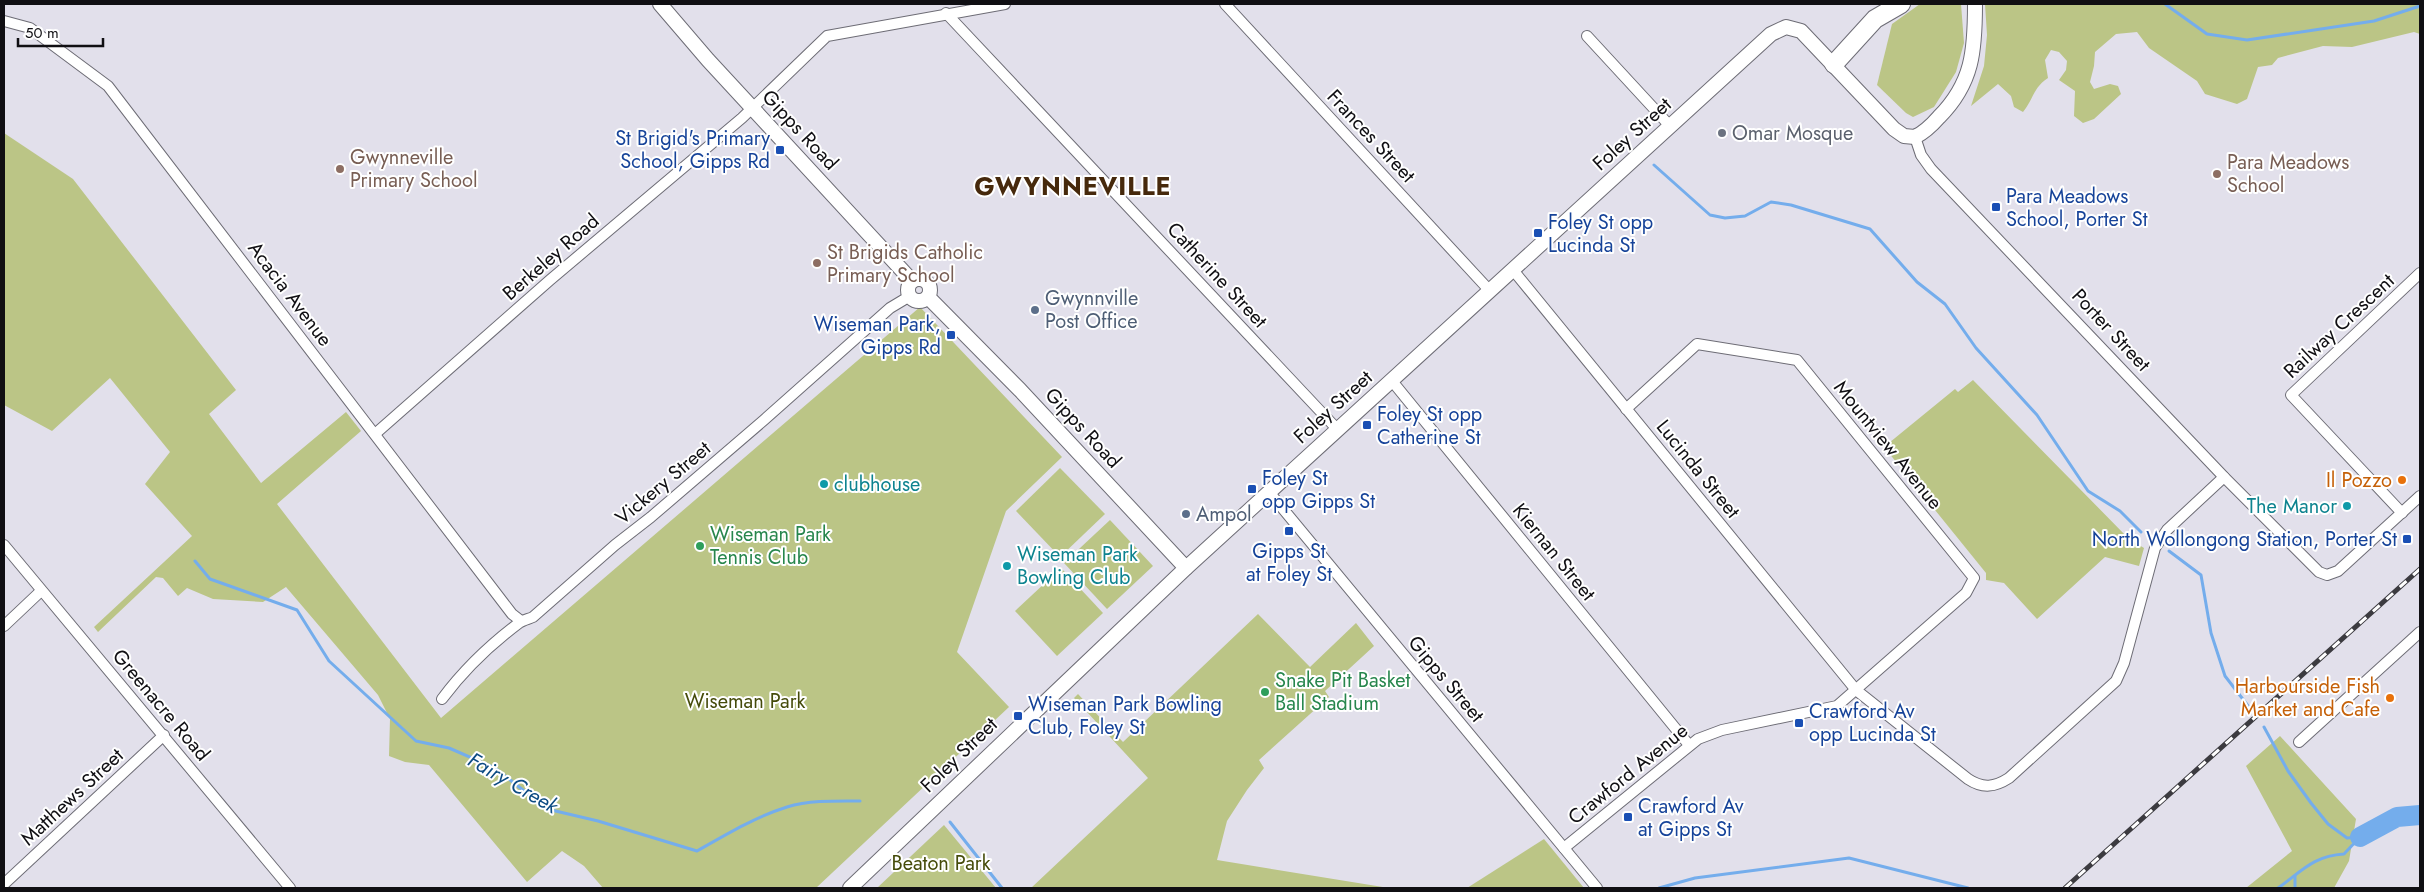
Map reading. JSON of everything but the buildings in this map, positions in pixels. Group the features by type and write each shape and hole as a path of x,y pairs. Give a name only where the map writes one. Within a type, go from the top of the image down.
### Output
{"highway":[{"path":"1834,64 1875,19 1887,10 1901,4"}],"main road":[{"path":"1834,64 1894,129 1904,136 1915,137 1942,114 1963,85 1973,54 1975,5"},
{"name":"Gipps Road","path":"663,8 752,108 912,281 918,278 928,283 931,290 928,297 1020,390 1186,568"},
{"name":"Foley Street","path":"850,888 1186,568 1392,382 1771,34 1786,27 1801,31 1834,64"},
{"path":"912,281 908,286 910,296 919,301 928,297"}],"street":[{"path":"752,108 827,36 946,13 1005,4"},
{"name":"Frances Street","path":"1225,4 1490,291"},
{"name":"Catherine Street","path":"946,13 1338,430"},
{"name":"Acacia Avenue","path":"4,20 30,28 108,86 512,614 521,621"},
{"path":"1587,36 1670,126"},
{"name":"Berkeley Road","path":"375,434 550,280 752,108"},
{"name":"Porter Street","path":"1915,137 1928,165 2315,569 2327,575 2338,571 2420,496"},
{"name":"Lucinda Street","path":"1513,270 1856,690"},
{"name":"Railway Crescent","path":"2402,513 2291,395 2420,273"},
{"name":"Vickery Street","path":"442,699 458,678 521,621 533,617 615,545 651,517 764,420 890,308 910,296"},
{"name":"Mountview Avenue","path":"1626,409 1697,344 1797,360 1974,578 1966,594 1856,690"},
{"name":"Kiernan Street","path":"1392,382 1689,745"},
{"path":"1856,690 1975,784 1989,787 2003,782 2116,681 2124,663 2155,548 2168,530 2224,476"},
{"name":"Gipps Street","path":"1269,492 1597,888"},
{"name":"Greenacre Road","path":"4,545 164,735 286,887"},
{"path":"4,626 41,591"},
{"path":"2299,742 2420,632"},
{"name":"Crawford Avenue","path":"1564,848 1689,745 1704,736 1722,730 1837,706 1856,690"},
{"name":"Matthews Street","path":"4,884 164,735"}],"green space":[{"path":"1920,4 1961,4 1964,43 1956,72 1934,107 1913,117 1906,113 1877,85 1892,24"},
{"path":"1985,4 2420,4 2420,34 2414,32 2352,47 2323,46 2278,58 2272,65 2258,67 2247,99 2237,104 2205,94 2197,81 2149,48 2137,32 2116,34 2095,52 2090,82 2094,89 2110,84 2118,86 2121,94 2094,119 2083,123 2074,116 2075,91 2059,80 2066,70 2067,61 2059,52 2051,50 2045,60 2048,78 2036,89 2023,112 2014,107 2011,96 1998,84 1971,106 1984,66 1987,35"},
{"name":"Wiseman Park","path":"4,133 73,179 236,390 209,414 261,483 346,412 361,431 277,504 441,718 920,307 1062,457 1006,511 957,652 1009,707 816,888 603,888 584,866 562,851 527,882 429,765 405,762 389,756 390,719 378,695 286,587 263,602 213,599 187,588 178,596 163,578 156,577 98,632 94,627 192,536 145,484 170,452 110,378 52,431 4,405"},
{"path":"1973,380 2129,539 2144,548 2139,566 2105,557 2037,619 2004,583 1986,580 1986,573 1884,447 1955,389 1958,392"},
{"path":"1060,468 1105,514 1060,557 1016,511"},
{"path":"1110,520 1153,566 1107,609 1064,563"},
{"path":"1061,568 1103,613 1057,656 1015,611"},
{"name":"Beaton Park","path":"1258,614 1310,667 1356,623 1374,646 1325,691 1329,697 1259,760 1264,768 1227,821 1217,860 1389,888 1031,888 1148,778 1074,698 1078,694 1123,742"},
{"path":"2280,736 2356,819 2349,861 2334,888 2246,888 2292,851 2246,766"},
{"name":"Beaton Park","path":"944,825 996,888 877,888"},
{"path":"1544,839 1584,888 1467,888"}],"waterway":[{"path":"2165,4 2207,34 2247,40 2374,21 2420,6"},
{"path":"1654,165 1710,215 1725,218 1745,216 1771,202 1791,205 1870,229 1917,282 1945,304 1976,348 2037,415 2088,491 2120,511 2141,532"},
{"path":"2169,551 2201,575 2211,633 2225,676 2252,711"},
{"name":"Fairy Creek","path":"195,561 210,579 297,610 329,661 416,741 449,748 495,768 547,809 598,821 697,851 752,821 787,807 814,802 860,801"},
{"path":"2264,727 2288,771 2328,824 2347,838 2360,837"},
{"name":"Fairy Creek","path":"2360,837 2397,817 2420,815"},
{"name":"Fairy Creek","path":"950,822 1002,888"},
{"name":"Fairy Creek","path":"2278,888 2308,865 2333,855 2344,854 2360,837"},
{"name":"Fairy Creek","path":"1659,888 1695,878 1849,858 1968,888"},
{"path":"2295,876 2295,888"}],"railway":[{"path":"2065,888 2420,569"}],"place":[{"name":"Omar Mosque","path":"1722,133"},
{"name":"St Brigid's Primary School, Gipps Rd","path":"780,150"},
{"name":"Gwynneville Primary School","path":"340,169"},
{"name":"Para Meadows School","path":"2217,174"},
{"name":"Para Meadows School, Porter St","path":"1996,207"},
{"name":"Foley St opp Lucinda St","path":"1538,233"},
{"name":"St Brigids Catholic Primary School","path":"817,263"},
{"name":"Gwynnville Post Office","path":"1035,310"},
{"name":"Wiseman Park, Gipps Rd","path":"951,335"},
{"name":"Foley St opp Catherine St","path":"1367,425"},
{"name":"Il Pozzo","path":"2402,480"},
{"name":"clubhouse","path":"824,484"},
{"name":"Foley St opp Gipps St","path":"1252,489"},
{"name":"The Manor","path":"2347,506"},
{"name":"Ampol","path":"1186,514"},
{"name":"Gipps St at Foley St","path":"1289,531"},
{"name":"North Wollongong Station, Porter St","path":"2407,539"},
{"name":"Wiseman Park Tennis Club","path":"700,546"},
{"name":"Wiseman Park Bowling Club","path":"1007,566"},
{"name":"Snake Pit Basket Ball Stadium","path":"1265,692"},
{"name":"Harbourside Fish Market and Cafe","path":"2390,698"},
{"name":"Wiseman Park Bowling Club, Foley St","path":"1018,716"},
{"name":"Crawford Av opp Lucinda St","path":"1799,723"},
{"name":"Crawford Av at Gipps St","path":"1628,817"}],"district":[{"name":"GWYNNEVILLE","path":"1073,186"}]}
